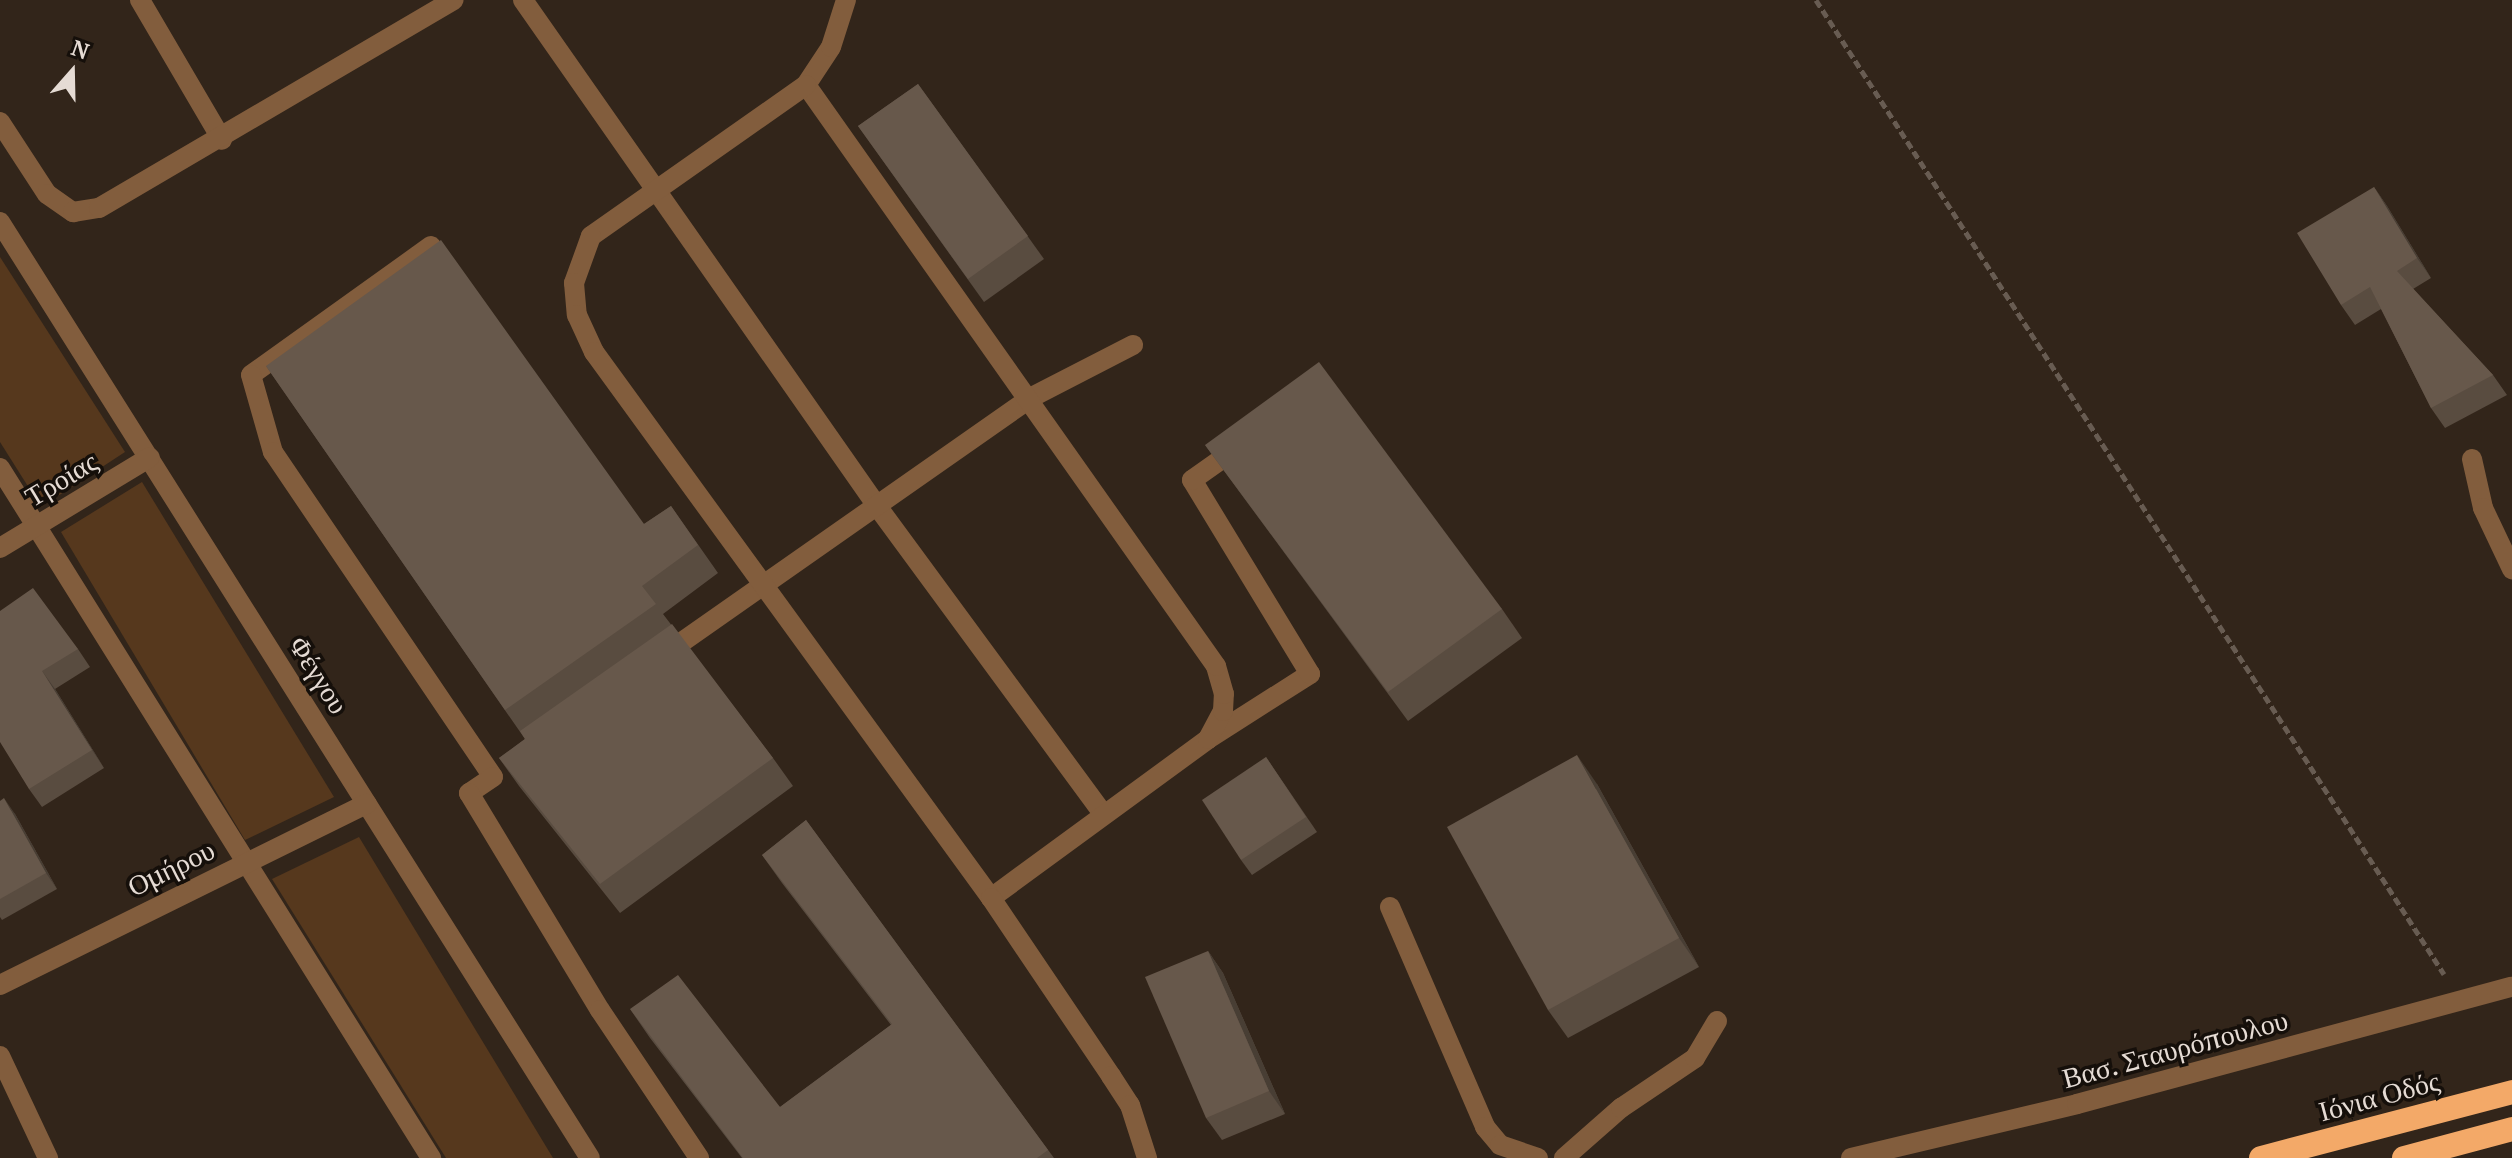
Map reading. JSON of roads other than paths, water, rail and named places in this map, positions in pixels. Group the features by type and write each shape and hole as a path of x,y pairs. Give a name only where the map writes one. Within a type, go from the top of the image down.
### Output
{"highway":[{"name":"Ιόνια Οδός","path":"2261,1158 2512,1092"},
{"path":"2404,1158 2512,1129"}],"street":[{"path":"140,0 222,140"},
{"path":"0,122 47,194 73,212 99,208 222,140 454,0"},
{"path":"523,0 652,190 877,506 1104,815"},
{"path":"846,0 831,47 806,85 652,190 591,236 574,283 577,315 594,352 991,898 1130,1105 1147,1158"},
{"path":"806,85 1030,398 1216,666 1223,711 1208,739"},
{"name":"Φέγγου","path":"0,222 590,1158"},
{"path":"431,246 251,375 273,452 499,772 469,793 600,1010 699,1158"},
{"path":"647,667 1030,398 1133,345"},
{"path":"991,898 1208,739 1310,674 1192,480 1226,456"},
{"name":"Τροίας","path":"0,548 150,457"},
{"path":"2472,459 2487,519 2512,569"},
{"path":"0,468 244,864 431,1158"},
{"name":"Ομήρου","path":"0,985 367,804"},
{"path":"1390,907 1485,1127 1500,1145 1538,1158"},
{"name":"Βασ. Σταυρόπουλου","path":"1851,1158 2512,987"},
{"path":"1564,1158 1621,1108 1695,1058 1717,1021"},
{"path":"0,1056 48,1158"}]}
